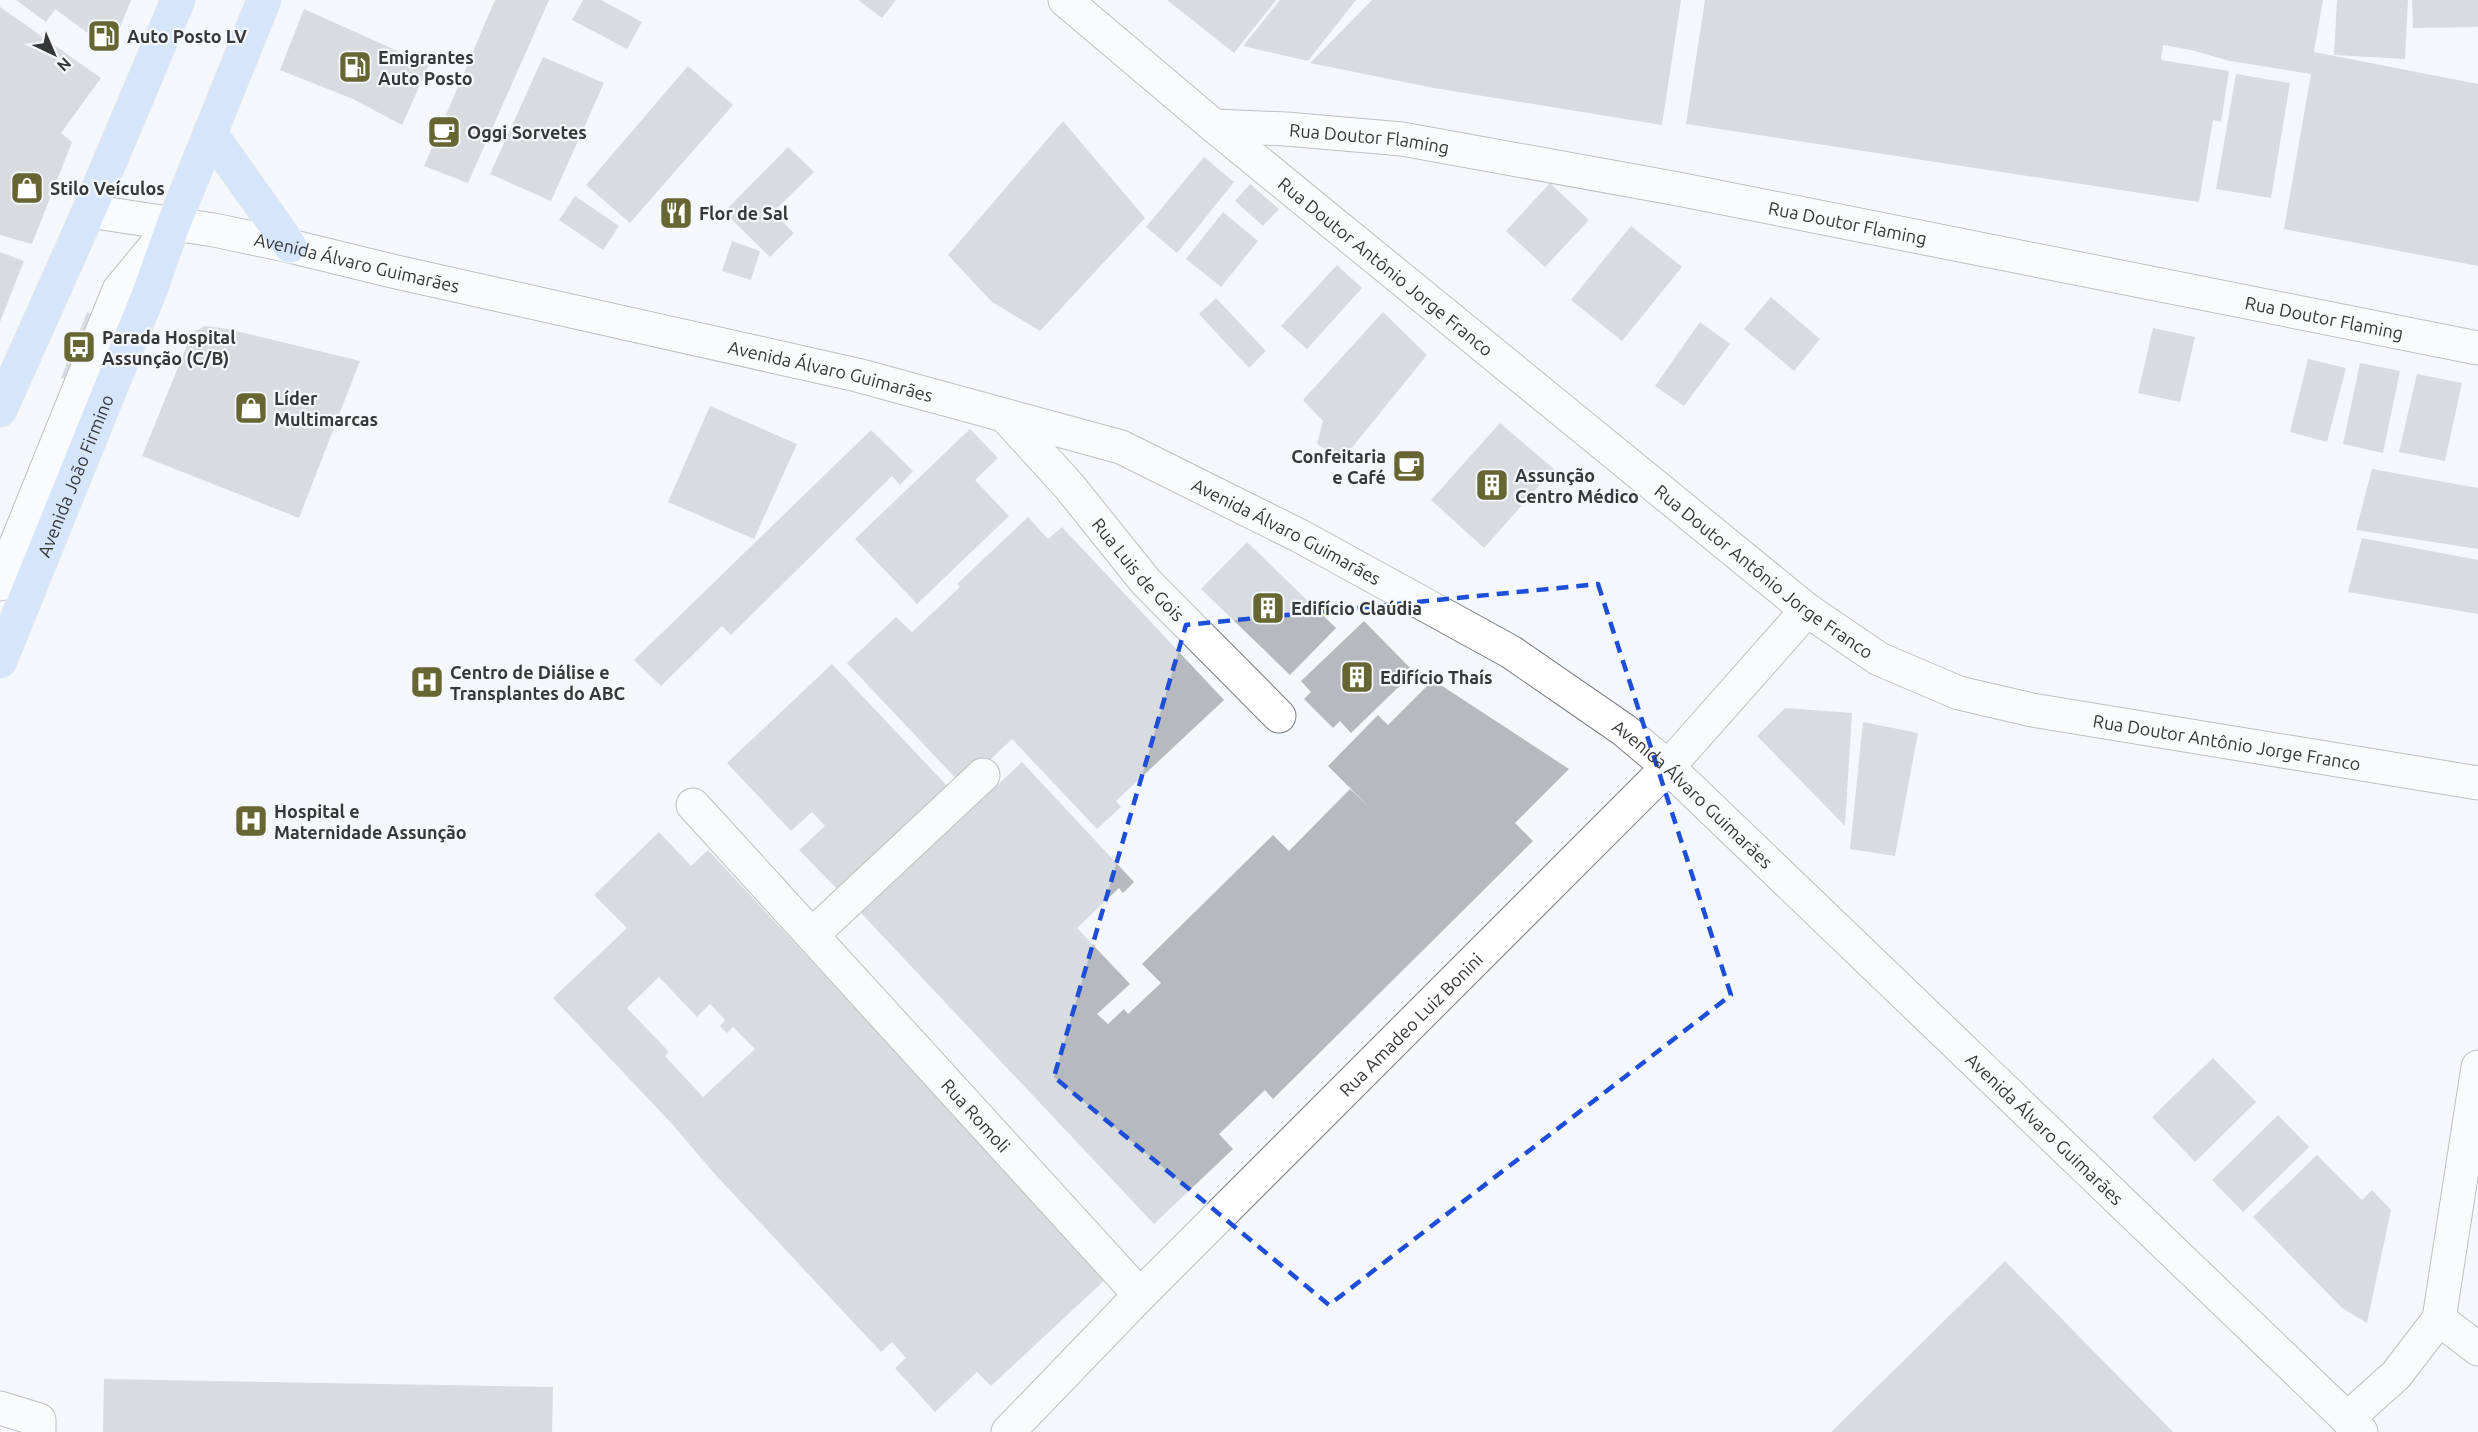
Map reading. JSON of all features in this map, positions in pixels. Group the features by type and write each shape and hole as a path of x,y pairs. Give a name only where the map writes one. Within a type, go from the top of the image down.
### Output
{"main road":[{"path":"0,410 89,211 178,0"},
{"name":"Avenida João Firmino","path":"0,661 149,293 174,223 264,0"},
{"path":"210,133 290,246"}],"street":[{"name":"Rua Doutor Antônio Jorge Franco","path":"1065,0 1214,126 1807,610 1880,659 1959,693 2032,710 2478,783"},
{"name":"Rua Doutor Flaming","path":"1214,126 1286,129 1413,141 1678,189 2478,348"},
{"path":"89,211 174,223"},
{"path":"0,584 119,290 174,223"},
{"name":"Avenida Álvaro Guimarães","path":"174,223 290,246 857,375 1121,447 1300,536 1511,652 1624,730 1668,767 2354,1426"},
{"name":"Rua Luis de Gois","path":"1006,417 1069,486 1146,582 1279,716"},
{"name":"Rua Amadeo Luiz Bonini","path":"1008,1432 1140,1295 1668,767 1807,610"},
{"path":"812,935 983,775"},
{"name":"Rua Romoli","path":"693,805 1140,1295"},
{"path":"2354,1426 2439,1319 2478,1067"},
{"path":"2439,1319 2478,1349"},
{"path":"0,1408 39,1420 39,1432"}],"highlighted area":[{"path":"1598,584 1731,995 1329,1305 1054,1077 1186,625"}],"building":[{"name":"Auto Posto LV","path":"16,0 131,0 111,50 55,9 46,22"},
{"path":"495,0 549,0 468,183 424,166"},
{"path":"583,0 601,0 642,22 627,49 572,20"},
{"path":"858,0 896,0 882,18"},
{"path":"1167,0 1276,0 1234,53"},
{"path":"1280,0 1356,0 1308,61 1243,46"},
{"path":"1372,0 1681,0 1662,125 1434,88 1310,63"},
{"path":"1705,0 2323,0 2314,52 2478,84 2478,266 2284,229 2311,74 2230,61 2163,45 2161,60 2229,71 2221,122 2213,120 2199,202 1686,124"},
{"path":"2337,0 2408,0 2405,59 2334,55"},
{"path":"2412,0 2478,0 2478,27 2413,28"},
{"path":"0,7 101,78 61,133 72,142 32,244 0,235"},
{"name":"Emigrantes Auto Posto","path":"304,9 429,65 402,125 353,99 280,70"},
{"path":"543,57 604,83 551,201 490,174"},
{"path":"688,66 733,105 630,223 586,185"},
{"path":"2236,74 2290,83 2271,198 2216,189"},
{"path":"1063,121 1145,218 1040,331 992,302 948,255"},
{"path":"788,147 814,172 773,212 794,233 770,257 724,212"},
{"path":"1204,157 1234,182 1177,253 1146,227"},
{"path":"1550,183 1589,220 1545,267 1506,231"},
{"path":"1250,184 1279,209 1263,226 1235,201"},
{"path":"575,196 619,226 603,250 559,220"},
{"path":"1223,212 1258,241 1221,287 1186,259"},
{"path":"1631,226 1682,267 1622,341 1571,300"},
{"path":"732,241 760,251 751,280 722,271"},
{"path":"0,252 24,261 0,322"},
{"path":"1337,265 1362,288 1307,349 1281,326"},
{"path":"1771,297 1820,339 1794,371 1744,329"},
{"path":"1216,298 1266,351 1249,368 1199,314"},
{"name":"Parada Hospital Assunção (C/B)","path":"87,312 97,316 71,381 61,378"},
{"path":"1383,312 1427,355 1342,460 1317,444 1323,421 1303,400"},
{"path":"1700,322 1730,344 1684,406 1655,386"},
{"name":"Líder Multimarcas","path":"205,326 228,329 360,361 299,518 142,456 192,333"},
{"path":"2153,328 2195,337 2180,402 2138,393"},
{"path":"2308,359 2346,368 2327,442 2290,432"},
{"path":"2360,363 2400,371 2383,453 2343,444"},
{"path":"2417,374 2462,383 2445,461 2399,452"},
{"path":"710,406 797,444 754,539 668,502"},
{"name":"Assunção Centro Médico","path":"1500,423 1554,469 1484,548 1431,500"},
{"path":"970,429 998,458 975,480 1009,516 917,604 855,539"},
{"path":"871,430 913,471 900,485 892,476 731,635 722,626 661,686 634,660"},
{"path":"2372,469 2478,488 2478,549 2356,530"},
{"path":"1028,517 1048,539 1062,527 1224,700 1116,801 1121,807 1097,829 1012,739 963,786 847,663 896,617 912,632 960,587 957,584"},
{"path":"2362,538 2478,560 2478,614 2348,592"},
{"name":"Edifício Claúdia","path":"1247,542 1336,628 1290,675 1201,589"},
{"name":"Edifício Thaís","path":"1364,621 1414,672 1351,733 1340,721 1333,728 1304,699 1311,692 1301,681"},
{"path":"832,664 952,791 842,894 799,850 825,826 812,812 791,831 727,763"},
{"path":"1433,680 1569,769 1515,823 1533,841 1273,1099 1265,1090 1219,1134 1233,1149 1154,1224 861,913 1022,762 1134,882 1123,893 1119,888 1077,928 1130,984 1097,1014 1108,1024 1124,1009 1128,1014 1161,983 1142,964 1273,835 1289,851 1350,789 1368,806 1328,766 1378,715 1388,725"},
{"path":"1785,708 1852,713 1845,826 1757,736"},
{"path":"1863,722 1918,733 1895,856 1850,849"},
{"path":"659,832 691,866 708,850 1107,1278 991,1386 977,1372 935,1412 895,1368 906,1358 892,1342 881,1352 553,998 627,928 594,895","holes":["659,977 697,1017 710,1004 725,1020 720,1026 727,1033 733,1027 755,1049 703,1097 665,1056 669,1052 627,1008"]},
{"path":"2213,1058 2256,1102 2195,1162 2152,1117"},
{"path":"2278,1115 2309,1147 2243,1212 2212,1180"},
{"path":"2317,1155 2362,1200 2372,1190 2391,1210 2367,1323 2342,1308 2253,1217"},
{"path":"2005,1261 2173,1432 1831,1432"},
{"path":"104,1379 553,1387 552,1432 103,1432"}],"place":[{"name":"Auto Posto LV","path":"104,36"},
{"name":"Emigrantes Auto Posto","path":"355,67"},
{"name":"Oggi Sorvetes","path":"444,132"},
{"name":"Stilo Veículos","path":"27,188"},
{"name":"Flor de Sal","path":"676,213"},
{"name":"Parada Hospital Assunção (C/B)","path":"79,347"},
{"name":"Líder Multimarcas","path":"251,408"},
{"name":"Confeitaria e Café","path":"1409,466"},
{"name":"Assunção Centro Médico","path":"1492,485"},
{"name":"Edifício Claúdia","path":"1268,608"},
{"name":"Edifício Thaís","path":"1357,677"},
{"name":"Centro de Diálise e Transplantes do ABC","path":"427,682"},
{"name":"Hospital e Maternidade Assunção","path":"251,821"}]}
